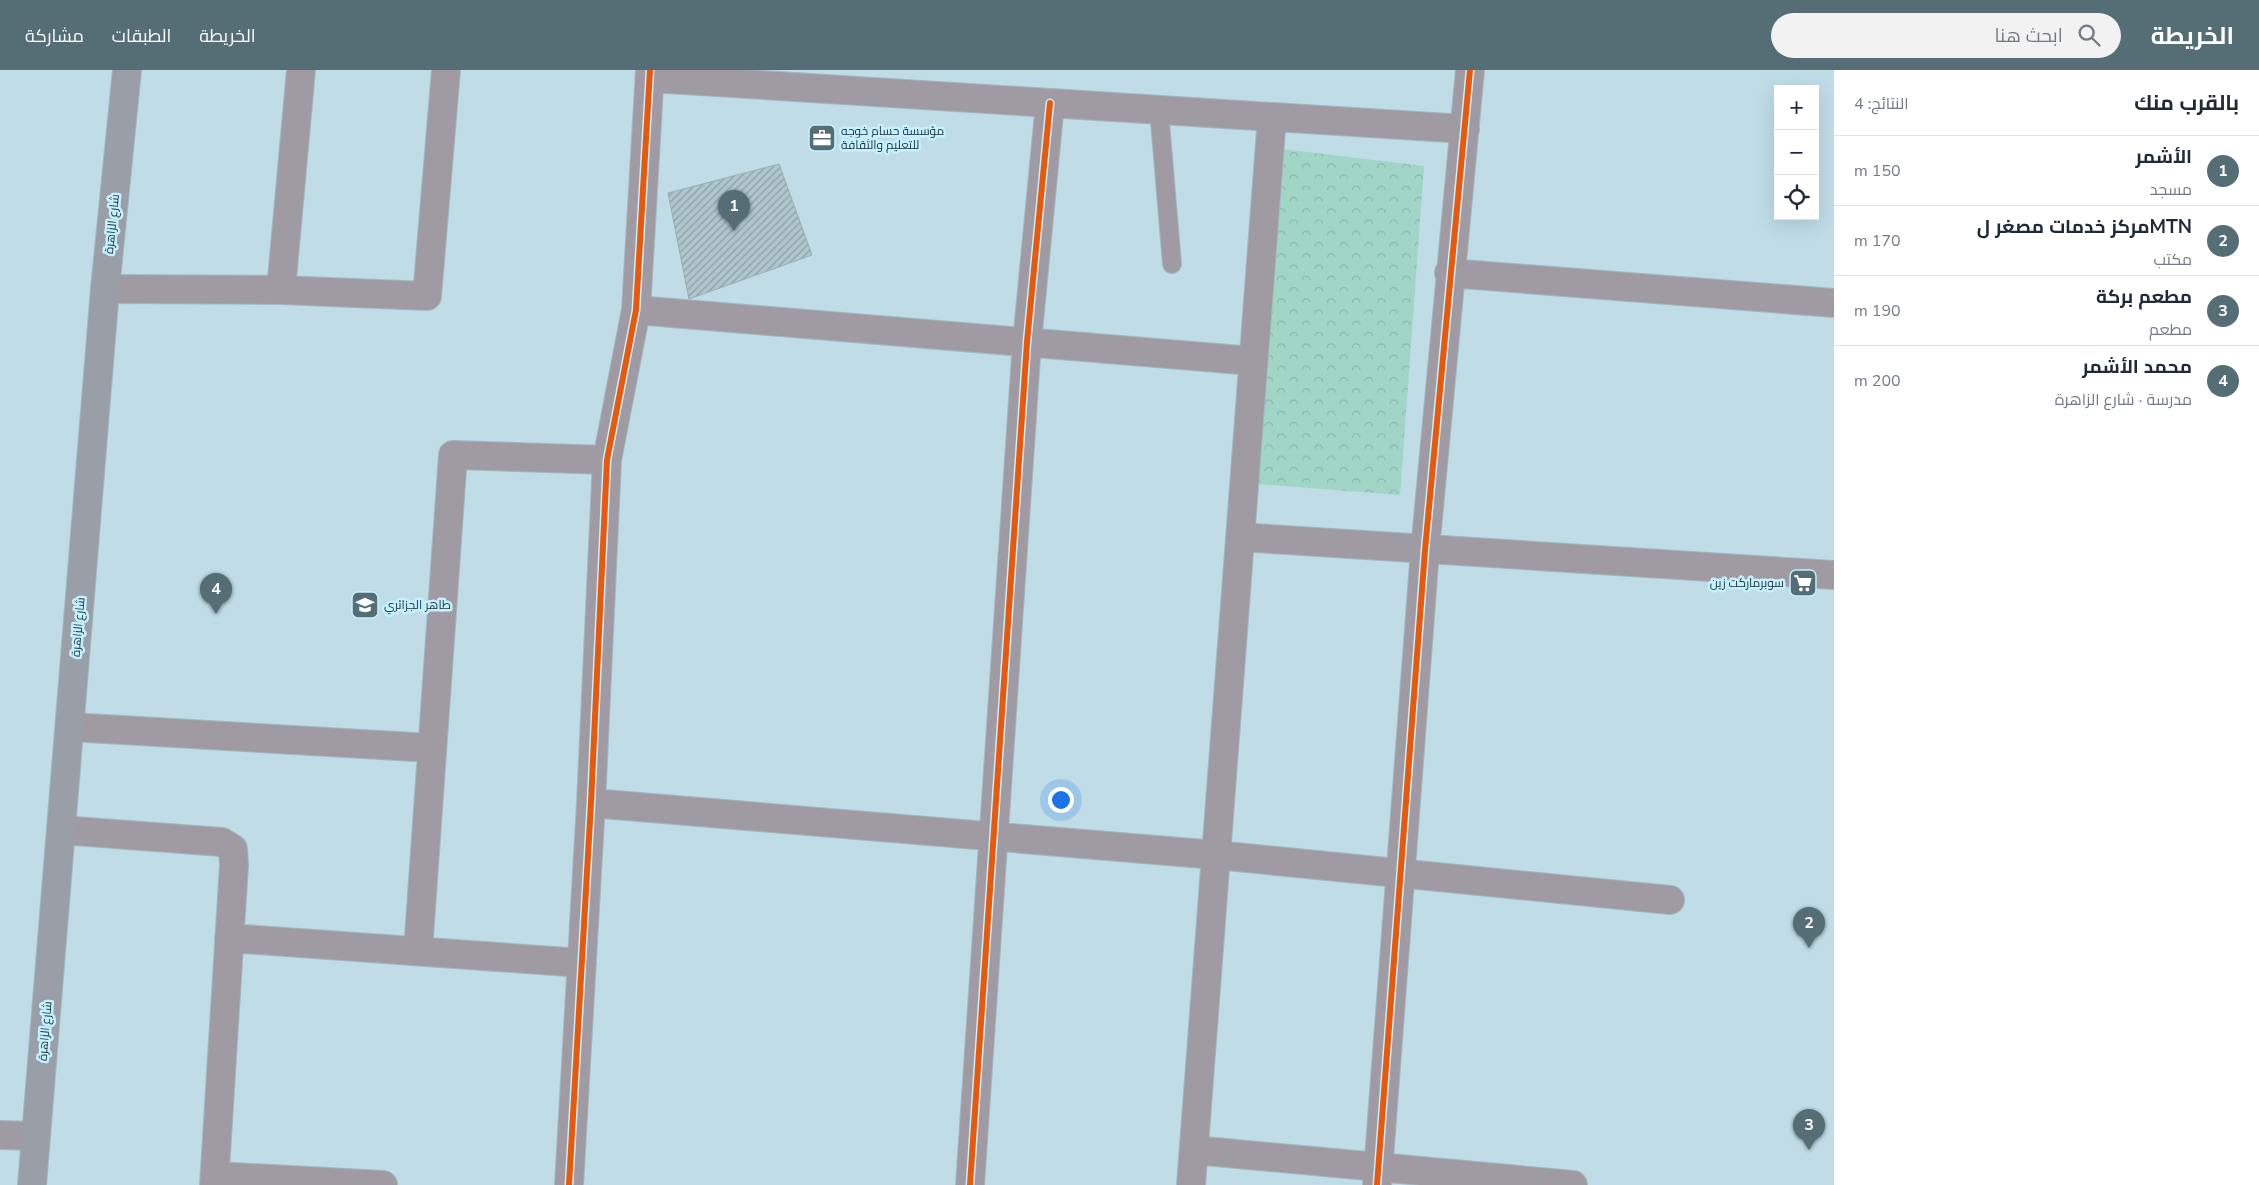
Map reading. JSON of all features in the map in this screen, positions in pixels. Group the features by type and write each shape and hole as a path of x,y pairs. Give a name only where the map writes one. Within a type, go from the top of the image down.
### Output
{"main road":[{"name":"شارع الزاهرة","path":"32,1185 105,289 127,70"}],"street":[{"path":"282,290 301,70"},
{"path":"105,289 282,290 427,296 446,70"},
{"path":"1377,1176 1425,550 1449,273 1470,70"},
{"path":"569,1185 591,803 607,460 636,310 651,74 1050,103 1465,129"},
{"path":"970,1185 1027,342 1050,103"},
{"path":"1191,1185 1272,117"},
{"path":"1449,273 1834,303"},
{"path":"636,310 1253,361"},
{"path":"418,952 453,455 607,460"},
{"path":"1240,537 1834,575"},
{"path":"70,728 432,748"},
{"path":"591,803 1216,855 1670,900"},
{"path":"61,830 222,842 233,850 234,866 214,1180 382,1185"},
{"path":"229,938 582,963"},
{"path":"0,1135 36,1136"},
{"path":"1194,1150 1377,1176 1573,1185"}],"lane":[{"path":"1159,110 1172,264"}],"green space":[{"path":"1282,149 1424,166 1400,495 1256,484"}],"building":[{"path":"779,164 812,255 689,299 668,193"}],"cycle path":[{"path":"569,1185 591,803 607,460 636,310 650,70"},
{"path":"1377,1185 1425,550 1470,70"},
{"path":"970,1185 1027,342 1050,103"}],"place":[{"name":"مؤسسة حسام خوجه للتعليم والثقافة","path":"822,138"},
{"name":"الأشمر","path":"734,231"},
{"name":"سوبرماركت زين","path":"1803,583"},
{"name":"طاهر الجزائري","path":"365,605"},
{"name":"محمد الأشمر","path":"216,614"},
{"name":"MTNمركز خدمات مصغر ل","path":"1809,948"},
{"name":"مطعم بركة","path":"1809,1150"}]}
